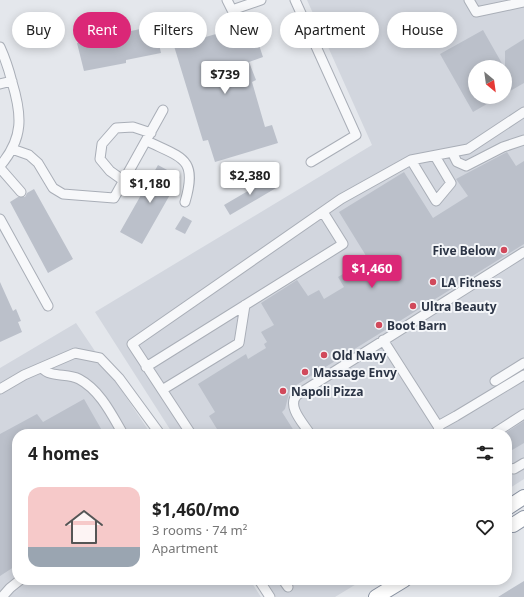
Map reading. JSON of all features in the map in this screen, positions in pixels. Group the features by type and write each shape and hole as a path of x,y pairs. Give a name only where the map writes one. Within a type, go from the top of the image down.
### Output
{"highway":[{"path":"512,497 523,497"},
{"path":"512,505 523,497"},
{"path":"512,525 524,518"},
{"path":"376,597 389,585"}],"street":[{"path":"227,0 232,10 261,0"},
{"path":"295,0 356,135 311,162"},
{"path":"469,0 476,12 524,2"},
{"path":"0,47 12,81 20,116 19,128 12,148 0,167 21,192"},
{"path":"0,84 12,81"},
{"path":"12,148 29,155 38,163 53,188 63,194 114,198 163,110"},
{"path":"188,429 132,344 341,199 411,160 468,149 524,112"},
{"path":"124,181 110,171 100,159 102,144 116,128 133,127 178,156 190,170 190,184 185,202"},
{"path":"452,152 457,162 466,166 503,147 524,140"},
{"path":"411,160 436,201 451,183 436,156"},
{"path":"146,367 344,244 323,212"},
{"path":"0,219 48,306"},
{"path":"307,429 294,407 294,397 524,252"},
{"path":"162,390 239,343 245,305"},
{"path":"383,340 438,429"},
{"path":"0,389 75,353 100,358 119,378 156,429"},
{"path":"495,381 524,363"},
{"path":"42,368 46,373 78,379 94,389 120,429"},
{"path":"440,429 456,416 524,375"},
{"path":"501,429 524,414"},
{"path":"512,469 514,469 524,462"},
{"path":"2,597 14,585"},
{"path":"262,585 270,597"}],"shaded area":[{"path":"307,0 524,0 524,479 512,487 512,429 170,429 95,312 372,145 329,48 379,48 379,12 312,12"},
{"path":"76,323 148,429 12,429 12,585 253,585 261,597 0,597 0,368"},
{"path":"269,585 355,585 335,597 276,597"}],"building":[{"path":"139,29 139,48 160,48 161,53 126,60 126,63 84,71 78,48 131,48 131,31"},
{"path":"483,30 500,60 468,60 468,103 440,54 451,48 457,48 457,45"},
{"path":"215,34 215,48 260,48 263,57 249,62 256,80 252,82 265,127 272,125 278,143 215,162 208,140 203,141 175,48 207,48 207,37"},
{"path":"524,39 524,83 512,90 512,60 505,60 505,51"},
{"path":"468,104 487,104 473,112"},
{"path":"507,152 516,166 524,161 524,244 290,389 285,409 282,412 293,429 217,429 209,416 215,412 198,384 246,354 248,359 266,348 264,344 267,342 261,332 274,325 261,303 297,280 308,296 319,290 324,299 344,287 338,277 368,259 339,212 404,172 433,218 468,196 456,179"},
{"path":"158,165 180,177 142,244 120,232"},
{"path":"270,178 276,188 230,215 224,205"},
{"path":"34,189 73,259 48,273 10,202 18,197 25,197 27,193"},
{"path":"183,216 192,221 185,234 175,229"},
{"path":"0,282 13,311 16,309 21,321 18,322 22,332 0,342"},
{"path":"84,399 101,429 12,429 12,568 0,576 0,434 37,414 43,422"},
{"path":"524,421 524,443 512,450 512,429"},
{"path":"524,581 524,597 498,597"}],"place":[{"name":"Five Below","path":"504,250"},
{"name":"LA Fitness","path":"433,282"},
{"name":"Ultra Beauty","path":"413,306"},
{"name":"Boot Barn","path":"379,325"},
{"name":"Old Navy","path":"324,355"},
{"name":"Massage Envy","path":"305,372"},
{"name":"Napoli Pizza","path":"283,391"}]}
